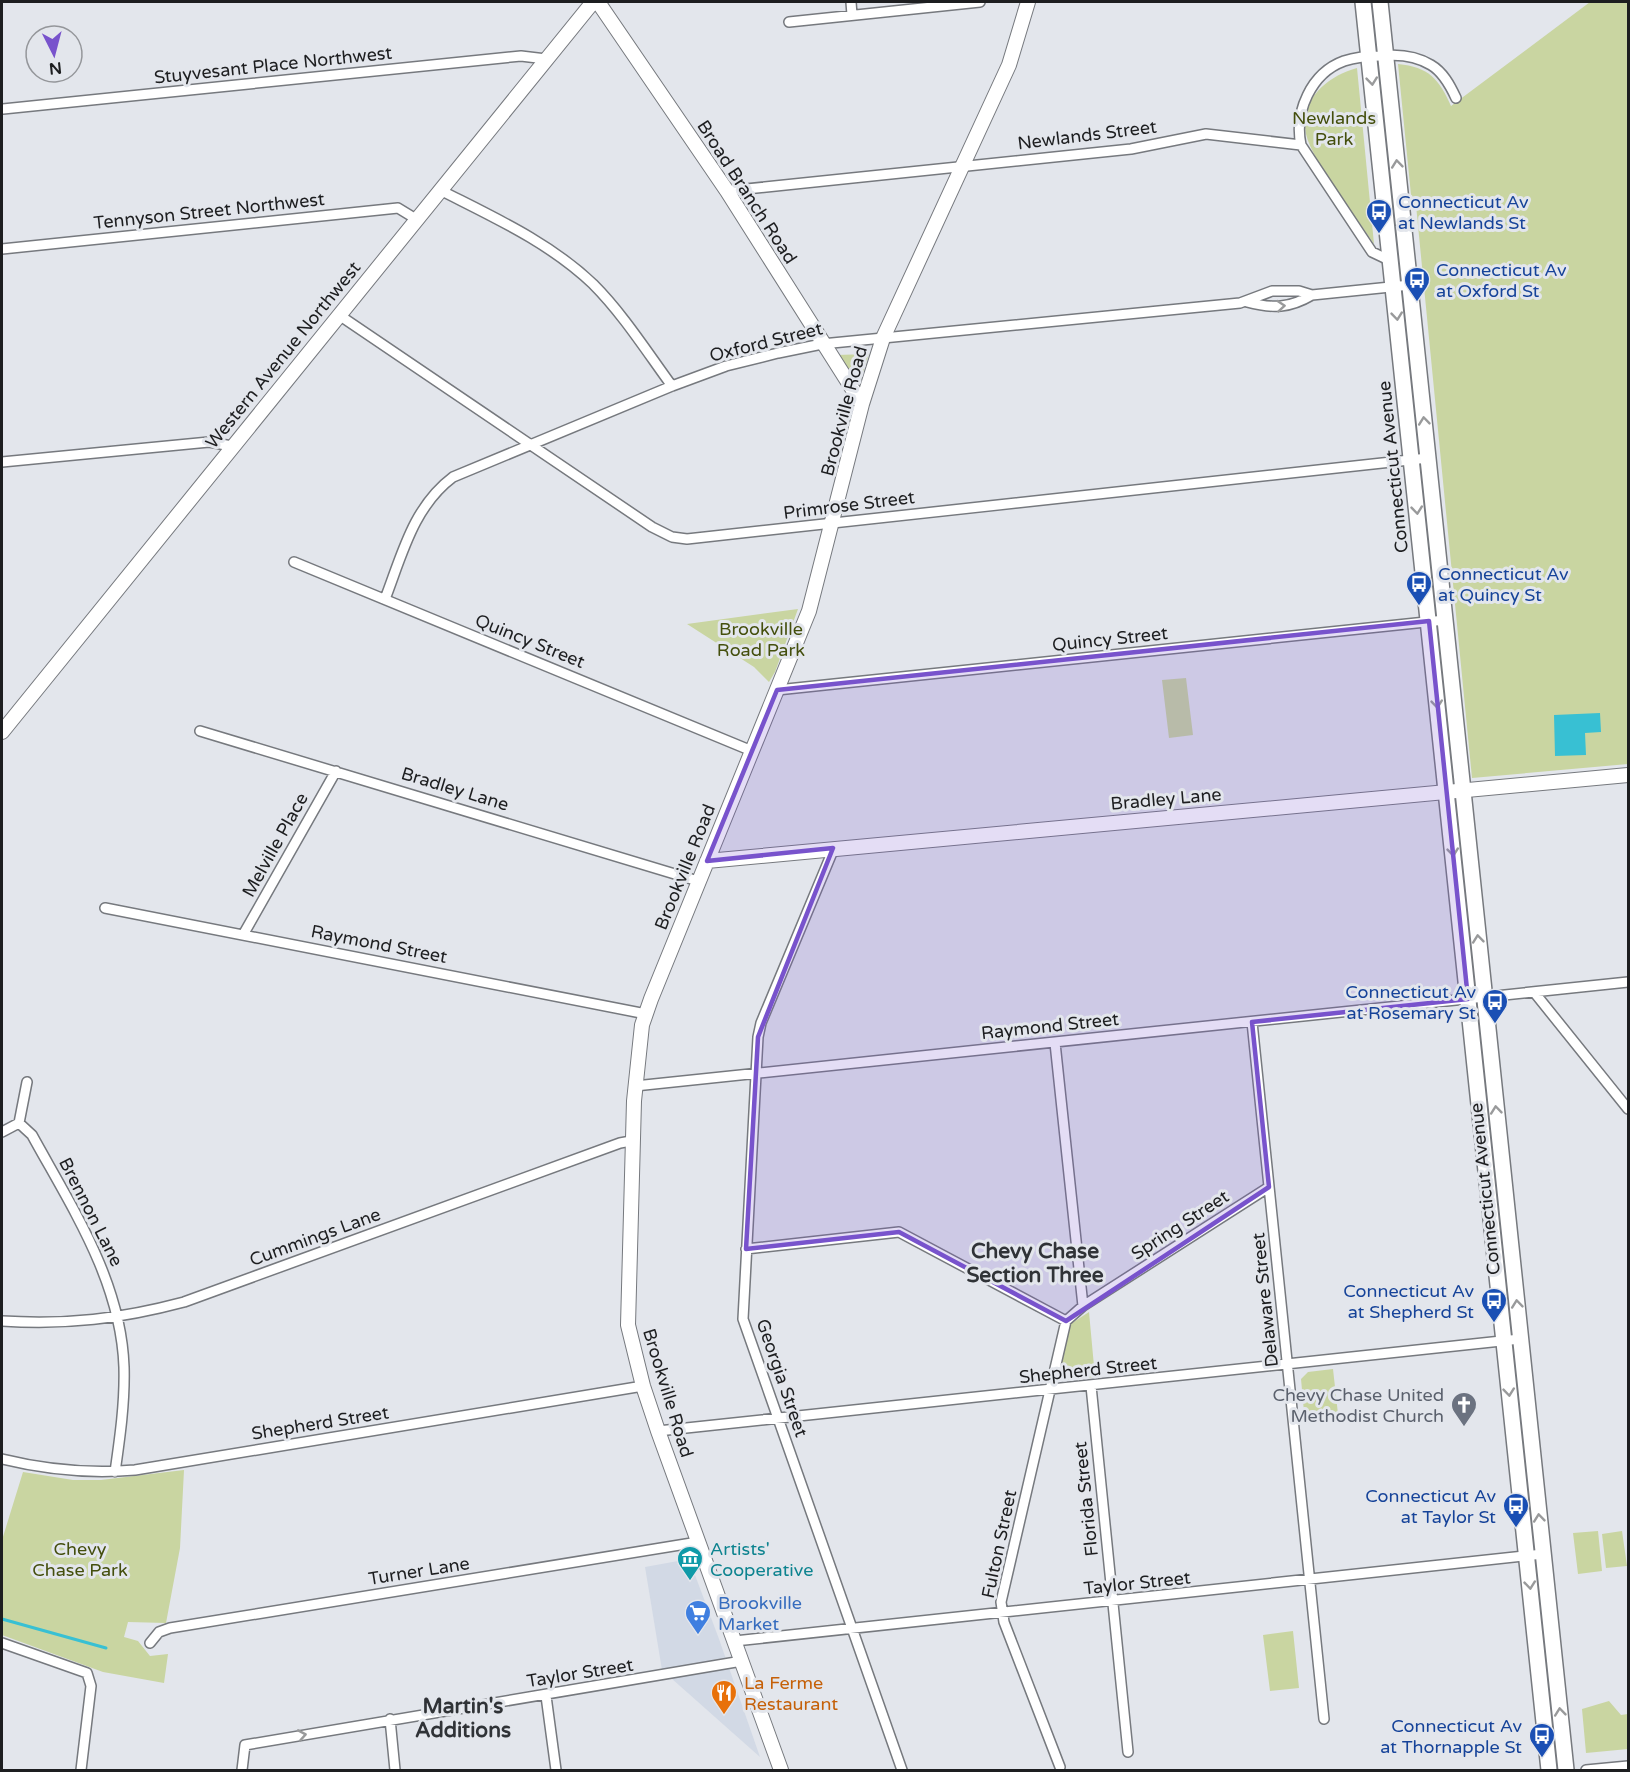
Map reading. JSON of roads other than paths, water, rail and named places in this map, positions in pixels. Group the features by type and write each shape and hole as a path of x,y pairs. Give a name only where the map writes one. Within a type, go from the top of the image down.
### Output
{"main road":[{"name":"Connecticut Avenue","path":"1363,2 1376,56 1410,285 1566,1770"},
{"name":"Connecticut Avenue","path":"1380,2 1376,56 1391,261 1549,1770"}],"street":[{"name":"Western Avenue Northwest","path":"2,732 593,2"},
{"name":"Broad Branch Road","path":"598,2 727,191 862,404"},
{"path":"851,2 852,15"},
{"path":"789,22 980,2"},
{"name":"Brookville Road","path":"781,1770 658,1431 632,1345 626,1304 635,1086 646,1014 809,611 862,404 883,338 1009,65 1028,2"},
{"name":"Stuyvesant Place Northwest","path":"2,109 520,56 546,59"},
{"path":"1391,261 1372,252 1300,145 1300,116 1317,81 1342,62 1376,56 1411,57 1432,65 1446,79 1456,98"},
{"name":"Newlands Street","path":"727,191 1131,149 1206,134 1300,145"},
{"path":"440,190 526,235 573,268 615,308 672,386"},
{"name":"Tennyson Street Northwest","path":"2,249 398,208 417,219"},
{"name":"Oxford Street","path":"385,599 417,517 432,494 453,477 672,386 726,366 822,344 1247,302 1274,307 1287,306 1312,295 1410,285"},
{"name":"Oxford Street","path":"1247,302 1272,291 1299,291 1312,295"},
{"name":"Primrose Street","path":"339,315 652,527 672,537 699,540 833,523 1428,458"},
{"path":"2,462 209,442 232,446"},
{"name":"Quincy Street","path":"294,562 752,751"},
{"name":"Quincy Street","path":"777,690 1445,620"},
{"name":"Bradley Lane","path":"200,731 698,881"},
{"name":"Melville Place","path":"243,935 336,771"},
{"name":"Bradley Lane","path":"707,861 1447,794 1629,775"},
{"name":"Georgia Street","path":"834,848 761,1023 756,1074 743,1319 902,1770"},
{"name":"Raymond Street","path":"105,908 646,1014"},
{"path":"1468,999 1629,982"},
{"path":"1534,992 1629,1109"},
{"name":"Raymond Street","path":"635,1086 1468,999"},
{"name":"Delaware Street","path":"1252,1022 1312,1581 1324,1719"},
{"path":"1055,1043 1083,1306"},
{"path":"2,1132 19,1123 27,1082"},
{"name":"Brennon Lane","path":"19,1123 32,1135 94,1247 103,1270 116,1318 124,1364 124,1395 115,1472"},
{"name":"Cummings Lane","path":"2,1321 59,1324 116,1318 184,1302 620,1143 631,1141"},
{"name":"Spring Street","path":"1066,1321 1083,1306 1269,1186"},
{"path":"746,1250 899,1232 1066,1321"},
{"name":"Fulton Street","path":"1060,1767 1002,1613 1001,1602 1066,1321"},
{"name":"Shepherd Street","path":"658,1431 1520,1339"},
{"name":"Shepherd Street","path":"2,1458 57,1471 115,1472 643,1386"},
{"name":"Florida Street","path":"1090,1386 1128,1752"},
{"name":"Turner Lane","path":"150,1643 159,1632 170,1628 698,1542"},
{"name":"Taylor Street","path":"735,1641 1312,1581 1543,1554"},
{"path":"2,1642 87,1673 90,1678 81,1770"},
{"name":"Taylor Street","path":"242,1770 245,1745 390,1719 677,1674 742,1661"},
{"path":"546,1696 556,1770"},
{"path":"390,1719 395,1770"},
{"path":"1586,1770 1629,1766"}],"water":[{"path":"1600,713 1601,732 1585,733 1586,755 1555,756 1554,715"}],"waterway":[{"path":"2,1619 106,1648"}],"place":[{"name":"Connecticut Av at Newlands St","path":"1379,235"},
{"name":"Connecticut Av at Oxford St","path":"1417,303"},
{"name":"Connecticut Av at Quincy St","path":"1419,607"},
{"name":"Connecticut Av at Rosemary St","path":"1495,1025"},
{"name":"Connecticut Av at Shepherd St","path":"1494,1324"},
{"name":"Chevy Chase United Methodist Church","path":"1464,1428"},
{"name":"Connecticut Av at Taylor St","path":"1516,1529"},
{"name":"Artists' Cooperative","path":"690,1582"},
{"name":"Brookville Market","path":"698,1636"},
{"name":"La Ferme Restaurant","path":"724,1716"},
{"name":"Connecticut Av at Thornapple St","path":"1542,1759"}],"district":[{"name":"Chevy Chase Section Three","path":"1035,1263"},
{"name":"Martin's Additions","path":"463,1718"}],"park label":[{"name":"Newlands Park","path":"1334,128"},
{"name":"Brookville Road Park","path":"761,639"},
{"name":"Chevy Chase Park","path":"80,1559"}]}
